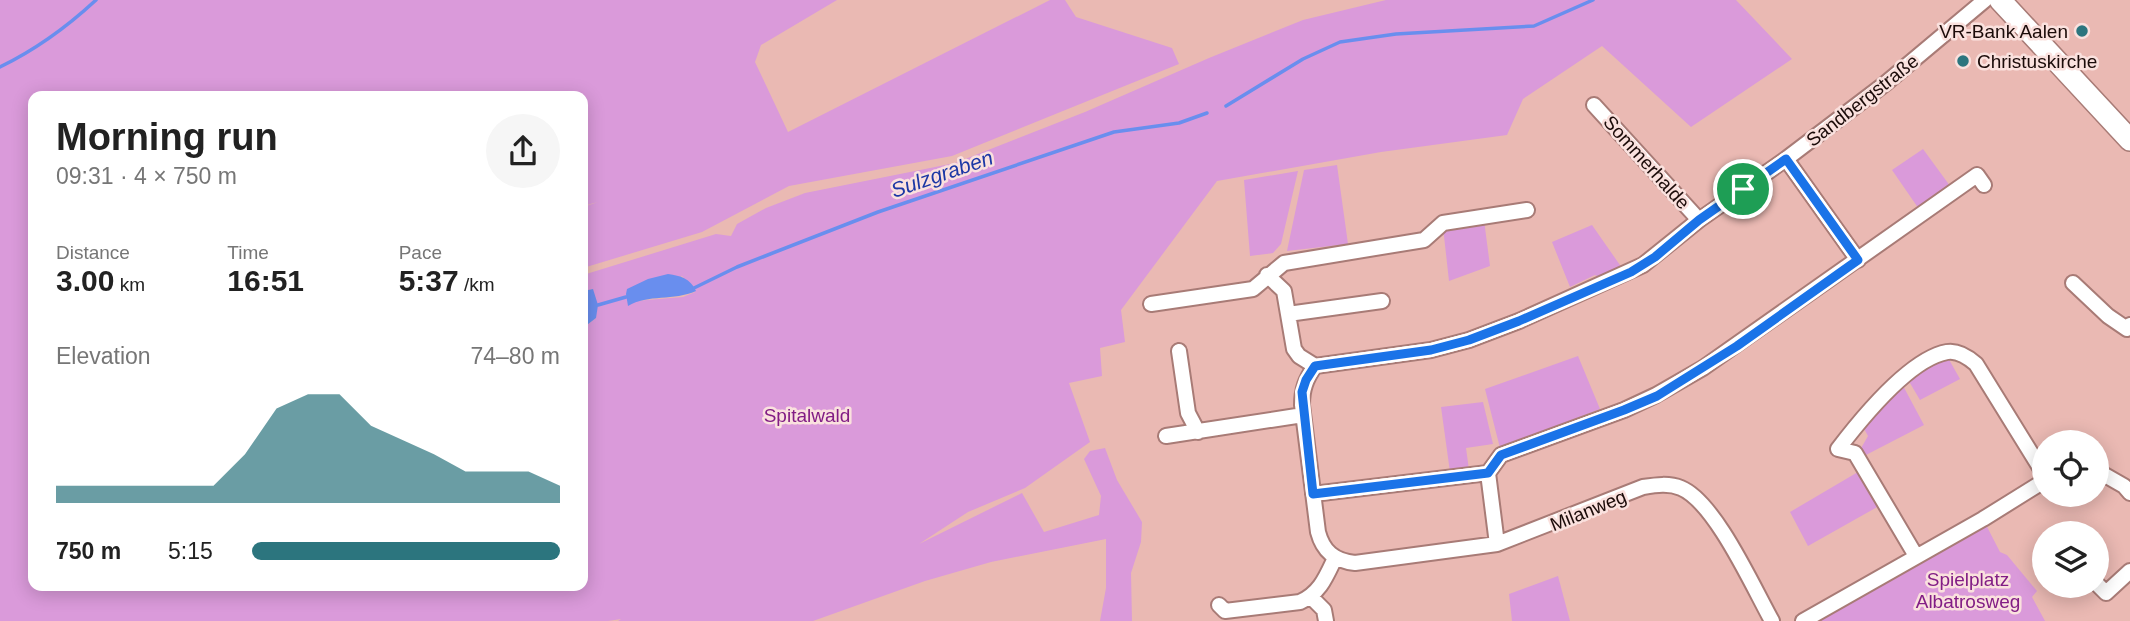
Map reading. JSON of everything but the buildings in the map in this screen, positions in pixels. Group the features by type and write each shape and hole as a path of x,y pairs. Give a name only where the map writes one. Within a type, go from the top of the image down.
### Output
{"main road":[{"path":"2000,0 2130,140"}],"street":[{"name":"Sandbergstraße","path":"1315,366 1431,350 1469,340 1519,321 1643,265 1699,220 1786,159 1886,83 1985,0"},
{"name":"Sommerhalde","path":"1594,104 1699,220"},
{"path":"1786,159 1858,260"},
{"path":"1497,544 1488,473 1501,455 1657,396 1737,346 1977,175 1984,185"},
{"path":"1151,304 1253,289 1284,263 1424,240 1443,223 1527,210"},
{"path":"1219,605 1225,611 1300,601 1311,597 1322,586 1335,558 1326,551 1321,542 1303,415 1302,392 1315,366 1299,356 1294,349 1284,291 1267,275"},
{"path":"2073,283 2108,316 2127,329 2130,325"},
{"path":"1288,314 1382,301"},
{"path":"1179,351 1188,413 1198,432"},
{"path":"1916,556 1855,453 1838,449 1902,377 1917,365 1949,351 1965,355 1976,363 2032,454"},
{"path":"1166,436 1303,415"},
{"path":"1313,494 1488,473"},
{"path":"2109,477 2130,493"},
{"name":"Milanweg","path":"1335,558 1355,563 1497,544 1643,487 1660,484 1681,488 1697,499 1713,516 1772,621"},
{"path":"1803,621 2032,488"},
{"path":"2109,590 2130,571"},
{"path":"1311,597 1324,610 1326,621"}],"green space":[{"name":"Spitalwald","path":"0,0 837,0 761,45 755,62 788,132 1050,0 1065,0 1076,17 1172,48 1179,64 952,156 789,186 702,232 588,266 588,205 598,202 588,205 588,91 28,91 28,591 588,591 588,324 596,318 593,289 588,290 588,273 716,234 731,236 737,224 766,208 805,193 955,163 1085,112 1303,20 1386,0 1736,0 1792,59 1691,127 1602,46 1523,99 1507,135 1381,152 1217,181 1121,310 1125,342 1100,348 1102,376 1069,383 1090,442 1025,488 968,512 919,544 1022,493 1044,532 1099,515 1101,496 1084,459 1090,451 1105,448 1117,480 1142,522 1141,542 1131,573 1132,621 1100,621 1106,588 1106,539 991,562 925,581 813,621 0,621","holes":["682,276 695,292 683,297 635,301"]},
{"path":"1923,149 1953,190 1921,212 1892,170"},
{"path":"1337,165 1348,244 1287,251 1304,170"},
{"path":"1298,171 1281,244 1273,253 1250,256 1244,180"},
{"path":"1484,220 1490,266 1449,281 1443,227"},
{"path":"1592,225 1622,268 1599,277 1595,275 1570,287 1552,242"},
{"path":"1578,356 1600,409 1500,448 1485,389"},
{"path":"1947,356 1960,379 1920,400 1907,378"},
{"path":"1901,382 1924,425 1864,456 1860,450 1868,436 1862,425"},
{"path":"1483,402 1493,444 1466,448 1469,470 1450,472 1441,407"},
{"path":"1858,472 1879,506 1808,546 1790,512"},
{"name":"Spielplatz Albatrosweg","path":"1983,519 2000,552 2007,555 2032,585 2032,598 2045,621 1803,621"},
{"path":"1558,576 1570,621 1512,621 1509,594"}],"water":[{"path":"668,274 685,278 696,291 644,300 628,306 627,289 648,279"},
{"path":"593,289 598,305 596,318 588,324 588,290"}],"waterway":[{"path":"0,67 51,37 96,0"},
{"name":"Sulzgraben","path":"1226,106 1303,59 1340,42 1396,34 1534,26 1593,0"},
{"name":"Sulzgraben","path":"694,288 737,267 878,212 1114,132 1179,123 1207,113"},
{"name":"Sulzgraben","path":"598,305 626,297"}],"place":[{"name":"VR-Bank Aalen","path":"2082,31"},
{"name":"Christuskirche","path":"1963,61"}],"route":[{"path":"1786,159 1858,260 1737,346 1657,396 1501,455 1488,473 1313,494 1302,392 1315,366 1431,350 1469,340 1519,321 1643,265 1743,189 1786,159"}]}
